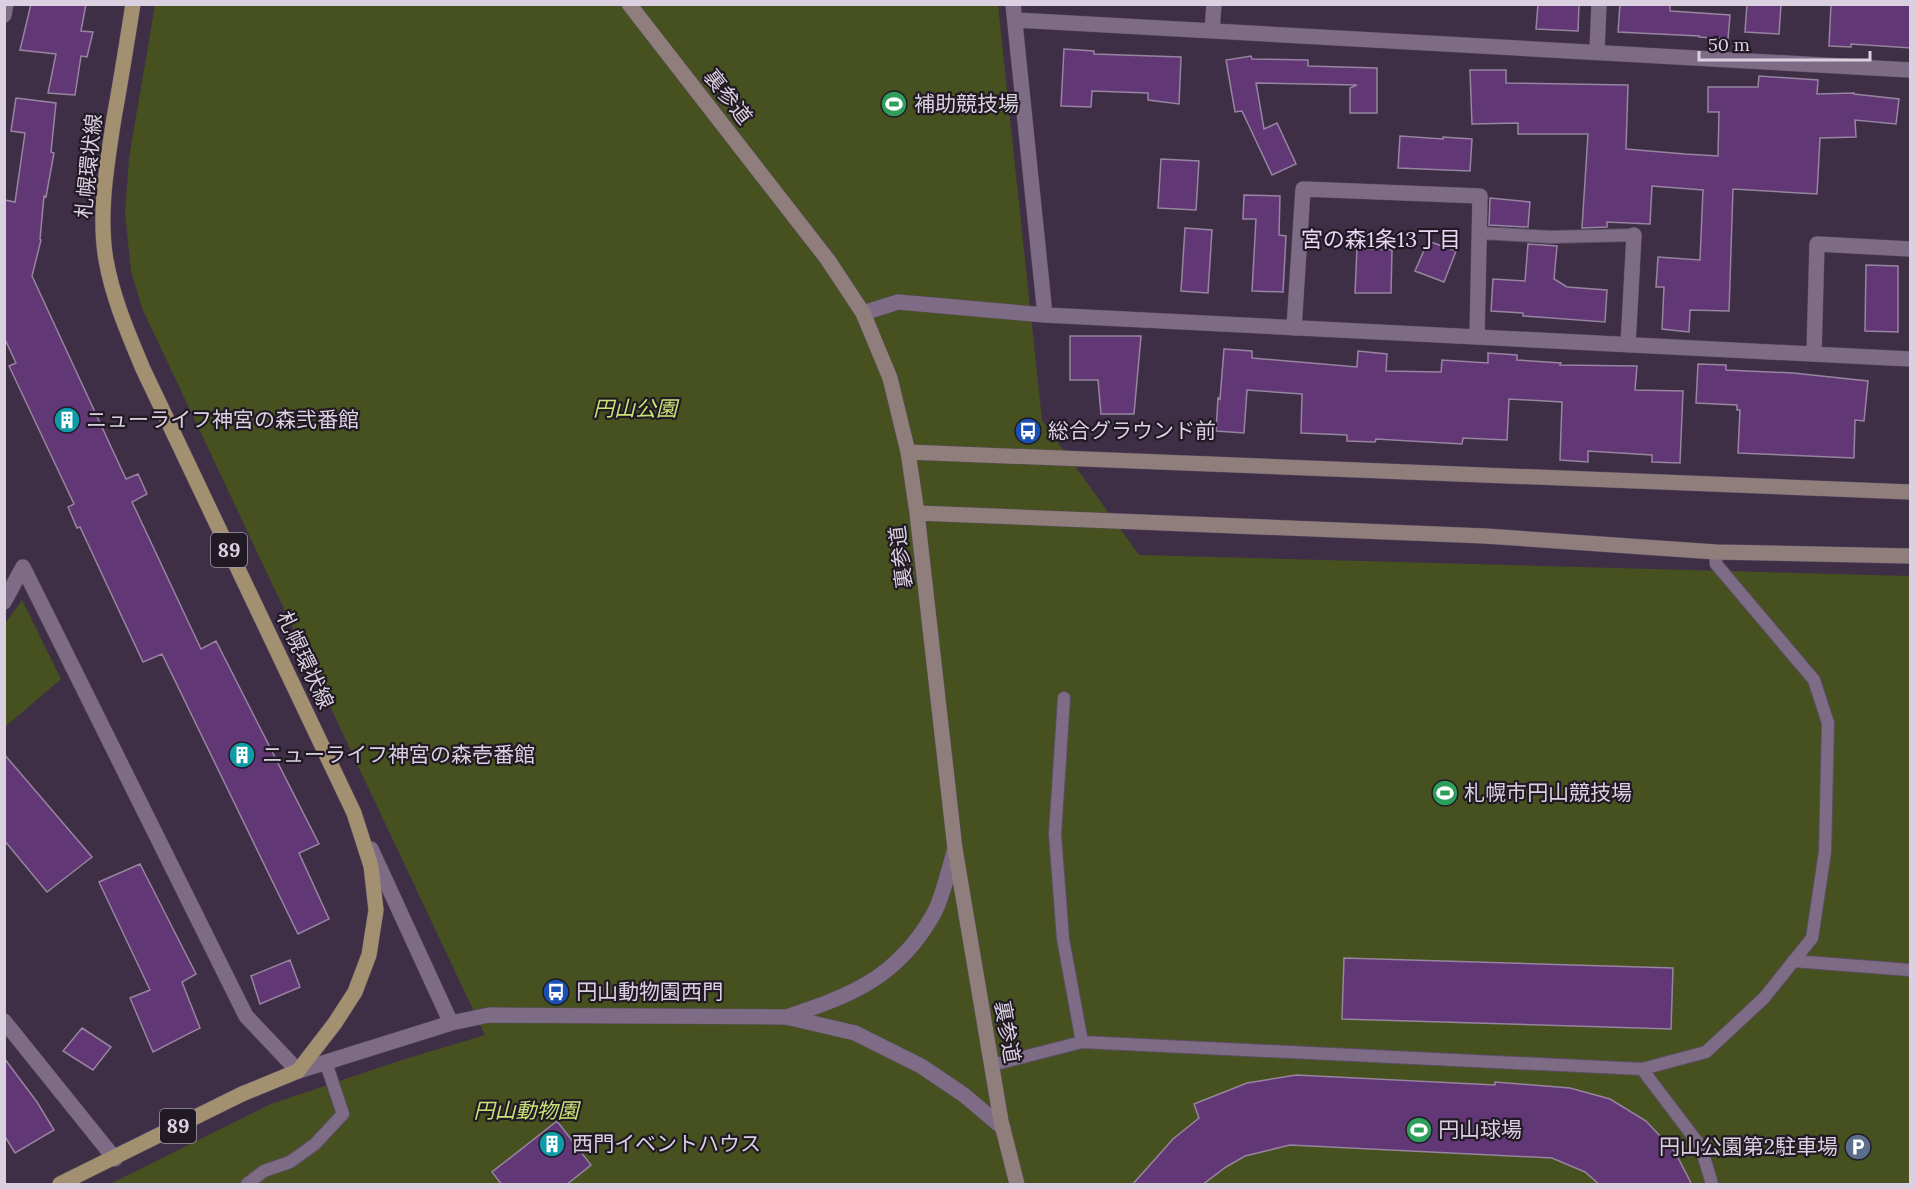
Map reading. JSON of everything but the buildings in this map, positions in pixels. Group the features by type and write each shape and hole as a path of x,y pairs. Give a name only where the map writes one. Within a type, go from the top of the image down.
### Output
{"main road":[{"name":"札幌環状線","path":"133,4 105,176 104,235 111,284 121,318 143,369 354,813 370,866 376,910 369,956 355,992 335,1023 298,1071"},
{"name":"89","path":"60,1185 242,1094 298,1071"}],"street":[{"path":"4,15 6,4"},
{"name":"裏参道","path":"629,4 828,260 863,313 890,378 908,452 917,513 955,849 1003,1128 1017,1185"},
{"path":"1212,32 1214,4"},
{"path":"1597,51 1599,4"},
{"path":"1045,315 1014,12 1212,32 1597,51 1911,70"},
{"path":"1294,328 1303,189 1480,196 1477,337"},
{"path":"1628,345 1634,235"},
{"path":"1814,354 1817,244 1911,249"},
{"path":"863,313 898,302 1045,315 1911,359"},
{"path":"908,452 1911,492"},
{"path":"917,513 1473,536 1716,552 1911,556"},
{"path":"4,602 23,567 246,1016 298,1071 451,1023 489,1015 786,1017 855,1033 921,1065 964,1095 1003,1128"},
{"path":"354,813 451,1023"},
{"path":"786,1017 836,1000 873,982 908,951 934,913 955,849"},
{"path":"4,1021 115,1159"}],"lane":[{"path":"1480,233 1551,237 1634,235"},
{"path":"992,1065 1082,1042 1642,1069 1706,1052 1764,998 1812,938 1825,852 1828,723 1814,680 1716,564 1716,552"},
{"path":"1064,698 1055,834 1064,939 1082,1042"},
{"path":"1793,961 1911,970"},
{"path":"247,1185 264,1171 290,1162 315,1144 343,1114 326,1063"},
{"path":"1642,1069 1701,1147 1712,1185"}],"green space":[{"name":"円山公園","path":"155,5 998,5 1042,420 1139,555 1910,576 1910,1184 110,1184 271,1104 485,1035 142,308 131,271 125,213 129,158"},
{"path":"22,600 61,679 5,727 5,624"}],"place":[{"name":"補助競技場","path":"894,104"},
{"name":"ニューライフ神宮の森弐番館","path":"67,420"},
{"name":"総合グラウンド前","path":"1028,431"},
{"name":"ニューライフ神宮の森壱番館","path":"242,755"},
{"name":"札幌市円山競技場","path":"1445,793"},
{"name":"円山動物園西門","path":"556,992"},
{"name":"円山球場","path":"1419,1130"},
{"name":"西門イベントハウス","path":"552,1144"},
{"name":"円山公園第2駐車場","path":"1858,1147"}],"district":[{"name":"宮の森1条13丁目","path":"1381,239"}],"park label":[{"name":"円山動物園","path":"526,1111"}]}
